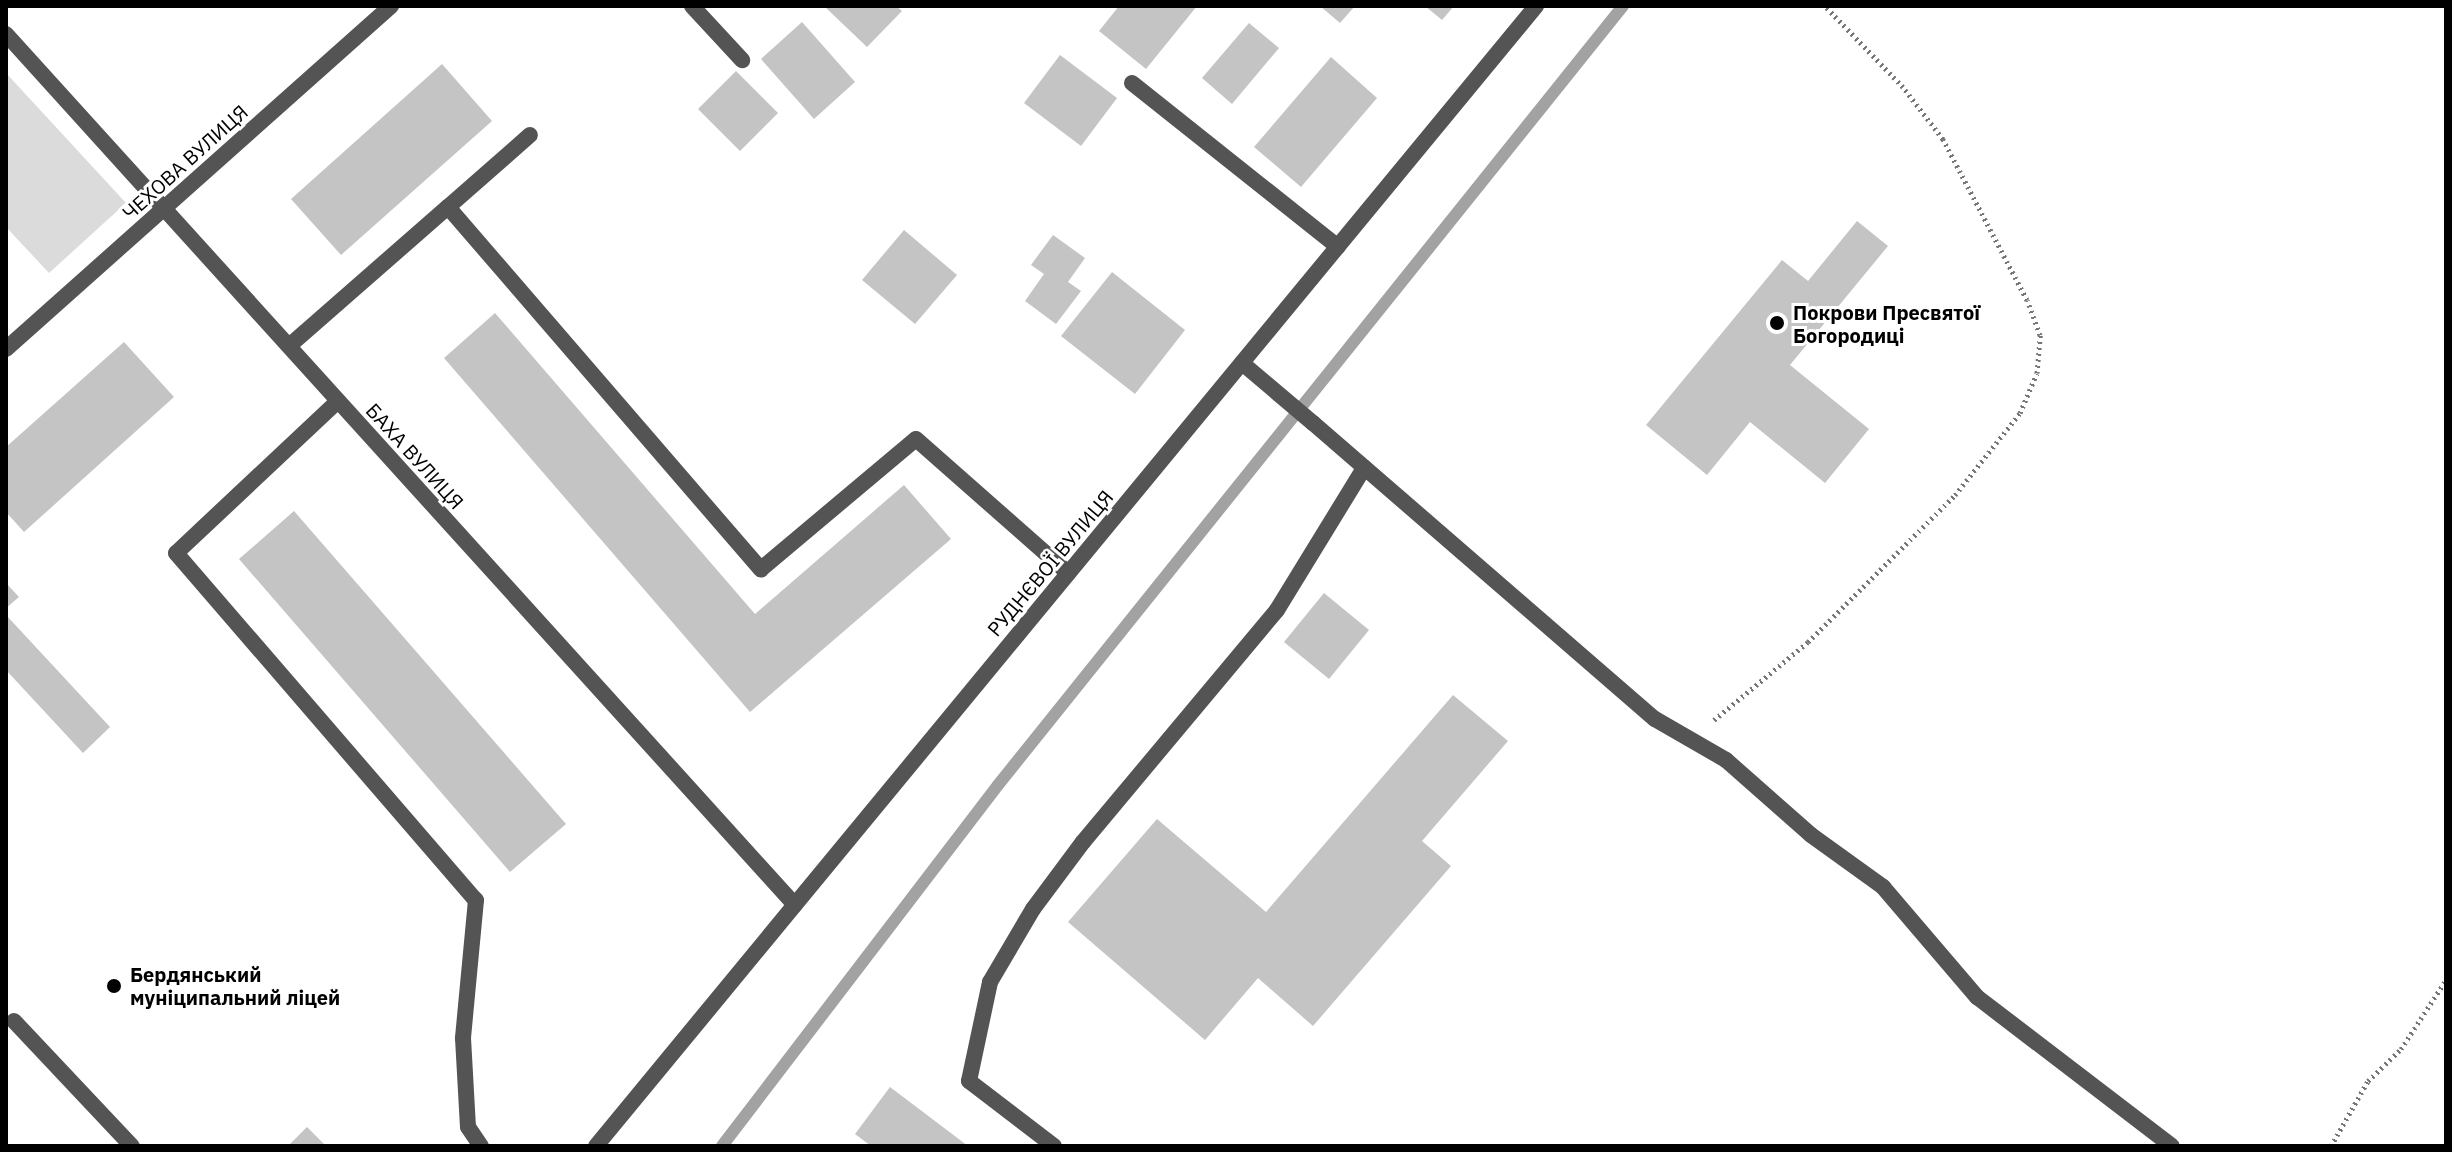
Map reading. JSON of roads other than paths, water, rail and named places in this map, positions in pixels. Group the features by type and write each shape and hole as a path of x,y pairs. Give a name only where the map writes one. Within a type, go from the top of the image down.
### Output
{"street":[{"name":"ЧЕХОВА ВУЛИЦЯ","path":"6,349 391,6"},
{"path":"692,6 742,60"},
{"name":"РУДНЄВОЇ ВУЛИЦЯ","path":"596,1146 1536,6"},
{"name":"БАХА ВУЛИЦЯ","path":"6,34 795,905"},
{"path":"1132,83 1338,247"},
{"path":"289,346 530,135"},
{"path":"448,207 761,569 916,439 1068,573"},
{"path":"1242,363 1655,719 1726,760 1811,835 1883,887 1977,997 2172,1146"},
{"path":"338,401 176,553 476,900 463,1038 468,1127 481,1146"},
{"path":"1054,1146 969,1081 990,982 1033,909 1075,853 1277,610 1364,468"},
{"path":"14,1021 132,1146"}],"waterway":[{"path":"722,1146 998,785 1623,6"}],"place":[{"name":"Покрови Пресвятої Богородиці","path":"1777,323"},
{"name":"Бердянський муніципальний ліцей","path":"114,986"}]}
